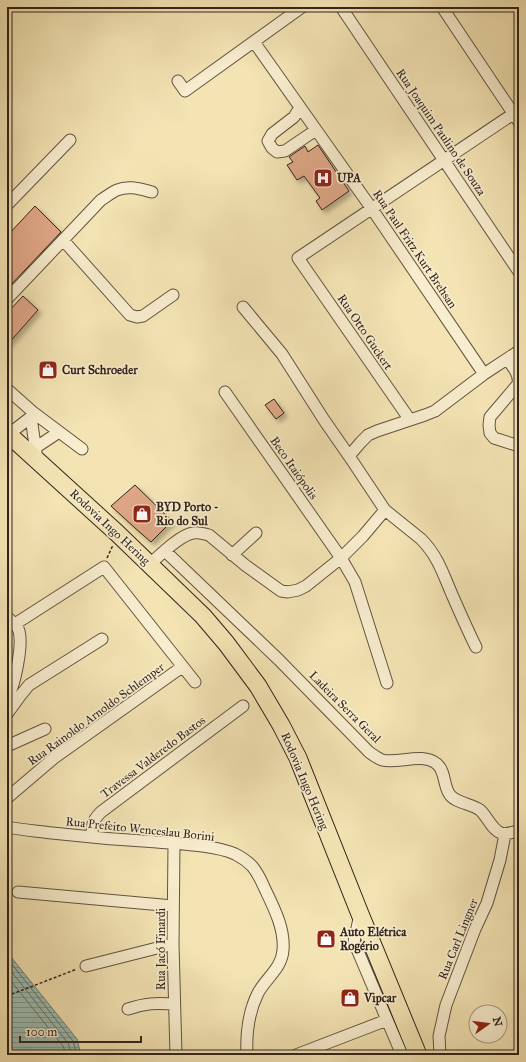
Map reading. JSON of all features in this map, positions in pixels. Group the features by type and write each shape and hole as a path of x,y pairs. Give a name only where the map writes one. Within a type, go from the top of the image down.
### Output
{"highway":[{"name":"Rodovia Ingo Hering","path":"8,434 36,454 214,628 239,659 266,699 298,758 418,1055"}],"street":[{"path":"178,81 185,91 302,7"},
{"name":"Rua Joaquim Paulino de Souza","path":"341,7 519,272"},
{"path":"372,209 444,160 516,118 442,7"},
{"name":"Rua Paul Fritz Kurt Brehsan","path":"254,42 372,209 484,374"},
{"path":"300,107 294,118 272,134 268,141 272,148 277,152 285,151 316,130"},
{"path":"7,205 70,140"},
{"path":"7,299 101,200 118,190 128,187 152,192"},
{"name":"Rua Otto Guckert","path":"372,209 298,258 410,420"},
{"path":"63,240 130,315 137,317 143,316 173,295"},
{"path":"243,306 282,354 324,420 385,510 421,540 436,559 441,567 453,598 476,647"},
{"path":"349,456 368,435 435,411 484,374 519,351"},
{"path":"507,359 518,375 519,380 518,384 490,418 490,433 494,438 519,446"},
{"path":"7,389 32,415 82,449"},
{"name":"Beco Itaiópolis","path":"226,392 341,558 355,582 387,683"},
{"path":"8,434 32,415"},
{"path":"32,415 36,454"},
{"path":"36,454 59,432"},
{"path":"150,564 183,537 193,533 201,533 209,535 232,555 281,591 288,592 298,590 306,586 341,558 363,536 385,510"},
{"path":"232,555 256,532"},
{"name":"Ladeira Serra Geral","path":"165,551 279,660 369,752 383,760 427,759 435,763 440,767 450,794 455,799 471,805 480,811 496,830 505,834"},
{"path":"7,699 14,677 20,644 18,630 11,620 104,567 195,682"},
{"path":"7,714 28,685 102,639"},
{"name":"Rua Rainoldo Arnoldo Schlemper","path":"7,798 54,758 182,667"},
{"name":"Travessa Valderedo Bastos","path":"92,837 92,825 95,818 101,812 243,706"},
{"path":"7,746 45,729"},
{"name":"Rua Prefeito Wenceslau Borini","path":"7,827 208,848 234,854 252,866 259,876 272,902 283,941 283,950 282,958 278,967 258,992 252,1006 246,1035 247,1055"},
{"path":"505,834 519,831"},
{"name":"Rua Carl Lingner","path":"440,1055 440,1036 446,1005 475,929 487,903 500,860 505,834"},
{"name":"Rua Jacó Finardi","path":"174,844 173,944 176,1055"},
{"path":"18,892 173,906"},
{"path":"360,914 354,942 402,1055"},
{"path":"86,966 173,944"},
{"path":"128,1009 146,1004 174,1004"},
{"path":"296,1055 387,1020"}],"path":[{"path":"104,567 117,533"},
{"path":"7,996 86,966"}],"water":[{"path":"7,952 77,1039 81,1055 7,1055"}],"building":[{"name":"UPA","path":"318,145 349,191 322,210 316,201 320,198 304,176 297,180 287,165 293,162 289,157 305,146 308,152"},
{"path":"35,206 61,232 7,289 7,236"},
{"path":"23,296 38,310 7,345 7,313"},
{"path":"274,399 284,413 276,419 265,405"},
{"name":"BYD Porto - Rio do Sul","path":"135,485 172,521 151,542 111,506"}],"place":[{"name":"UPA","path":"323,178"},
{"name":"Curt Schroeder","path":"48,370"},
{"name":"BYD Porto - Rio do Sul","path":"142,514"},
{"name":"Auto Elétrica Rogério","path":"326,939"},
{"name":"Vipcar","path":"350,998"}]}
